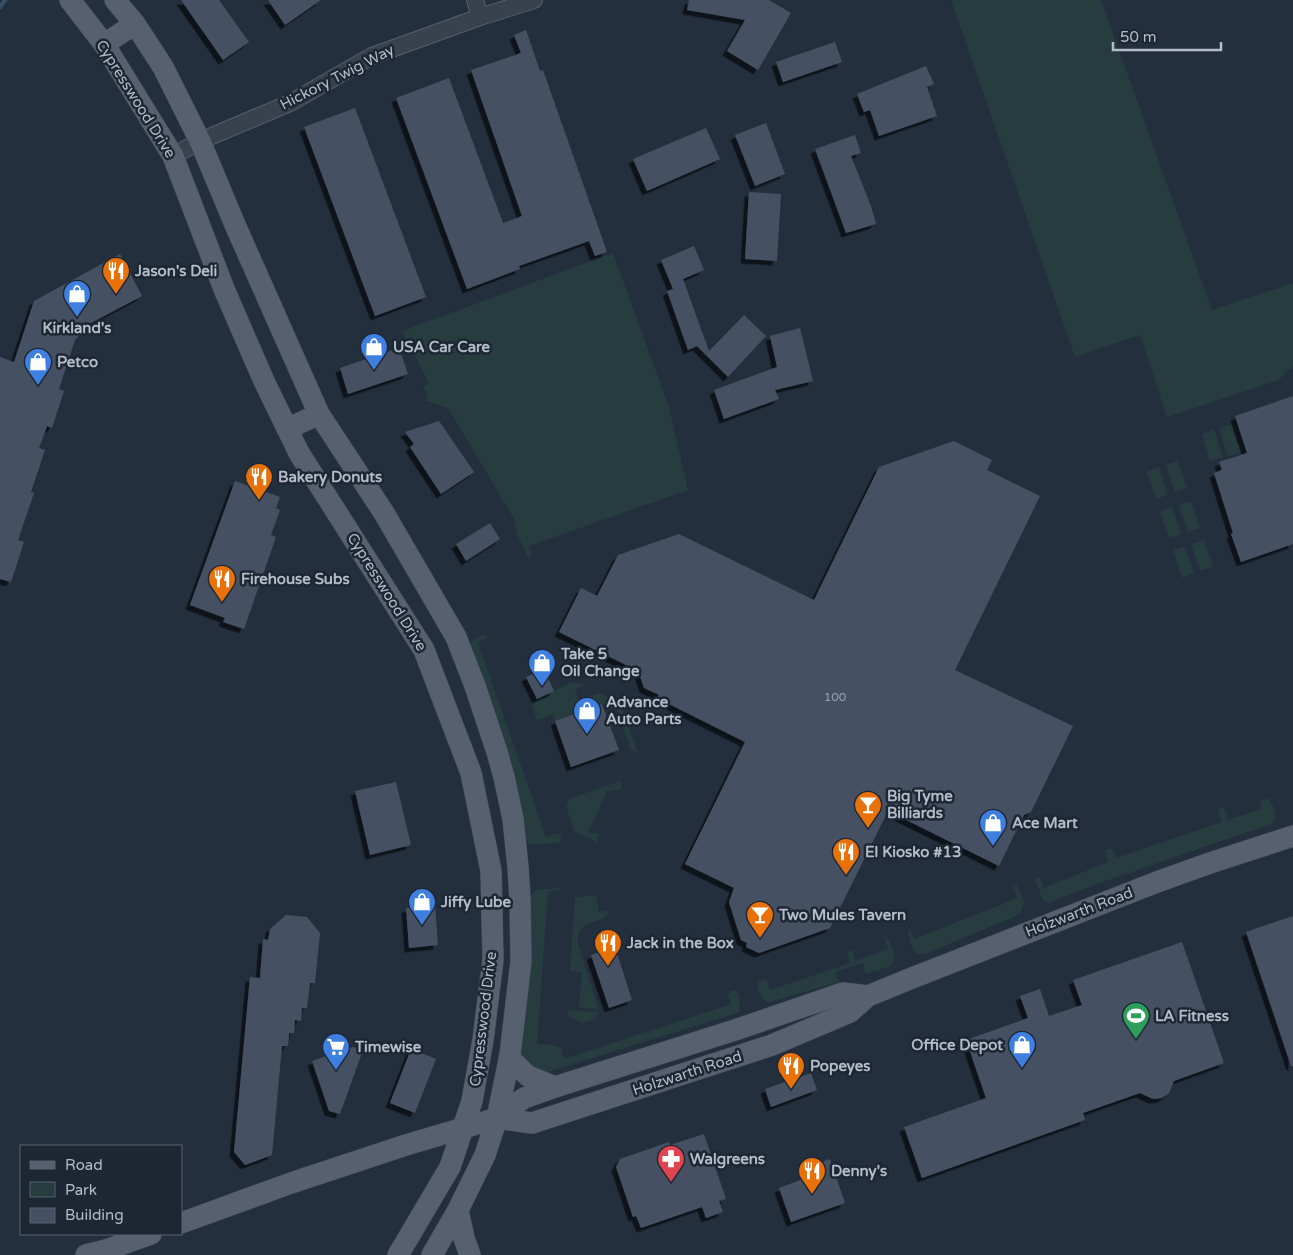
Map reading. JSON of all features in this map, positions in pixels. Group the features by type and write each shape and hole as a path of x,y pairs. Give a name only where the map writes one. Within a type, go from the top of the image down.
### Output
{"main road":[{"name":"Cypresswood Drive","path":"70,0 104,44 173,156 224,289 287,429 299,452 424,650 471,773 491,871 493,960 483,1040 472,1101 450,1167 398,1255"},
{"name":"Cypresswood Drive","path":"115,0 135,24 163,67 200,141 319,414 384,513 456,636 476,686 508,794 515,837 520,892 521,961 509,1058 497,1118 484,1156 458,1210 432,1255"},
{"path":"104,44 135,24"},
{"path":"287,429 319,414"},
{"path":"424,650 456,636"},
{"name":"Holzwarth Road","path":"182,1223 291,1183 464,1126 497,1118 532,1123 763,1048 850,1012 868,996 1157,882 1293,836"},
{"name":"Holzwarth Road","path":"497,1118 524,1098 555,1087 735,1030 843,993 868,996"},
{"path":"509,1058 528,1076 555,1087"},
{"path":"458,1210 470,1255"},
{"path":"86,1255 148,1235"}],"street":[{"path":"475,0 480,17"},
{"name":"Hickory Twig Way","path":"173,156 200,141 290,103 372,56 480,17 534,0"}],"green space":[{"path":"951,0 1101,0 1212,310 1293,283 1293,365 1279,380 1167,417 1140,335 1075,357"},
{"path":"613,253 669,407 688,490 529,546 532,556 528,557 517,534 514,519 448,408 424,400 428,399 423,386 429,384 402,331"},
{"path":"1231,424 1241,452 1228,456 1219,429"},
{"path":"1214,430 1223,457 1210,462 1202,434"},
{"path":"1178,461 1187,488 1175,492 1166,465"},
{"path":"1159,467 1168,495 1156,499 1147,472"},
{"path":"1191,501 1200,528 1188,532 1179,505"},
{"path":"1172,507 1181,534 1169,538 1160,511"},
{"path":"1204,540 1213,567 1200,571 1191,544"},
{"path":"1185,546 1194,573 1182,578 1173,550"},
{"path":"482,635 487,638 478,643 546,837 557,833 561,835 562,838 558,843 531,844 523,837 470,644"},
{"path":"572,682 584,685 575,689 579,700 600,693 620,702 638,753 631,750 614,702 602,704 555,721 552,714 537,720 532,705 533,702"},
{"path":"620,781 622,784 620,790 607,791 588,833 599,833 597,842 574,831 566,806 569,799"},
{"path":"1260,799 1268,799 1273,806 1275,820 1271,824 1091,886 1049,903 1043,900 1035,879 1036,877 1040,878 1044,888 1108,862 1105,850 1107,849 1112,849 1116,858 1222,822 1218,810 1222,807 1228,820 1262,809"},
{"path":"1017,885 1024,902 1021,912 1016,916 925,954 918,955 914,950 909,939 909,929 914,939 1010,901 1017,898 1013,887"},
{"path":"561,889 548,892 537,1044 561,1048 564,1059 731,1004 728,995 731,991 735,990 739,995 740,1012 545,1073 528,1069 519,1052 528,898 536,890"},
{"path":"596,896 599,912 610,910 602,919 581,929 578,944 599,1009 579,1008 582,972 570,971 575,897"},
{"path":"885,938 889,940 895,957 891,966 866,974 863,963 835,972 839,982 769,1002 763,1000 758,989 757,981 766,980 770,990 850,963 847,953 850,950 856,961 888,949"},
{"path":"567,1010 600,1012 595,1019 582,1023 569,1017"}],"building":[{"path":"181,0 219,0 249,42 223,60"},
{"path":"268,0 321,0 285,25"},
{"path":"689,0 769,0 791,13 758,70 727,51 745,20 687,10"},
{"path":"526,30 540,71 543,70 607,252 595,256 589,241 519,266 520,269 467,289 396,98 449,78 503,223 522,216 471,70 521,53 514,35"},
{"path":"835,42 842,62 783,82 776,62"},
{"path":"926,66 934,84 927,87 937,116 879,136 870,110 864,112 857,94"},
{"path":"355,108 426,297 375,316 304,127"},
{"path":"766,123 785,174 755,186 735,135"},
{"path":"706,128 720,159 647,191 633,159"},
{"path":"855,135 861,153 851,156 871,206 876,224 846,233 815,149"},
{"path":"749,192 781,194 777,261 745,259"},
{"path":"694,246 704,270 683,279 709,351 744,315 766,336 728,377 697,346 688,350 667,291 673,289 661,260"},
{"path":"120,254 142,296 91,323 75,340 59,389 64,391 52,428 47,426 39,448 45,450 31,492 34,493 18,540 24,542 11,582 0,579 0,357 14,362 34,301"},
{"path":"800,328 813,381 775,390 779,399 724,419 714,390 777,367 770,336"},
{"name":"USA Car Care","path":"399,348 408,374 348,394 340,368"},
{"path":"1293,396 1293,544 1241,562 1214,473 1222,470 1219,462 1247,453 1235,416"},
{"path":"439,421 474,472 441,494 410,447 414,444 405,432"},
{"path":"954,441 992,460 987,470 1040,496 955,670 1073,726 1031,812 1024,815 999,866 888,811 830,928 759,953 746,947 747,943 741,940 729,902 734,888 685,864 745,742 657,698 659,695 644,688 638,671 559,632 581,588 597,596 618,555 679,534 814,600 879,467"},
{"path":"235,481 280,497 276,508 280,510 271,535 276,537 244,629 223,622 225,618 190,605"},
{"path":"490,523 500,539 466,561 456,544"},
{"name":"Take 5 Oil Change","path":"544,669 554,691 537,699 526,677"},
{"name":"Advance Auto Parts","path":"602,704 619,750 571,767 555,721"},
{"path":"396,782 411,845 370,855 355,791"},
{"name":"Jiffy Lube","path":"435,905 438,945 409,948 406,908"},
{"path":"286,915 307,917 320,933 315,983 310,983 307,1008 302,1008 301,1021 295,1020 294,1033 289,1033 288,1046 282,1046 272,1155 245,1165 234,1152 250,977 260,978 263,939 268,940 270,929"},
{"path":"1293,916 1293,1066 1291,1066 1246,932"},
{"path":"1182,942 1224,1063 1174,1081 1169,1093 1162,1098 1153,1099 1140,1093 1083,1113 1085,1120 922,1178 904,1127 986,1098 966,1040 1028,1018 1020,996 1040,989 1049,1016 1082,1005 1073,980"},
{"name":"Jack in the Box","path":"615,947 632,1000 609,1008 591,955"},
{"path":"353,1047 363,1050 340,1114 329,1111 312,1061"},
{"path":"411,1049 436,1059 415,1113 390,1103"},
{"name":"Popeyes","path":"811,1073 817,1090 771,1107 765,1089"},
{"name":"Walgreens","path":"704,1134 726,1199 719,1201 723,1212 706,1218 702,1207 641,1228 636,1216 633,1217 616,1167 620,1159 669,1142 670,1145"},
{"name":"Denny's","path":"830,1159 845,1203 791,1222 779,1188 811,1176 808,1167"}],"waterway":[{"path":"0,7 5,0"}],"place":[{"name":"Jason's Deli","path":"116,295"},
{"name":"Kirkland's","path":"77,318"},
{"name":"USA Car Care","path":"374,371"},
{"name":"Petco","path":"38,386"},
{"name":"Bakery Donuts","path":"259,501"},
{"name":"Firehouse Subs","path":"222,603"},
{"name":"Take 5 Oil Change","path":"542,687"},
{"name":"Advance Auto Parts","path":"587,735"},
{"name":"Big Tyme Billiards","path":"868,829"},
{"name":"Ace Mart","path":"993,847"},
{"name":"El Kiosko #13","path":"846,876"},
{"name":"Jiffy Lube","path":"422,926"},
{"name":"Two Mules Tavern","path":"760,939"},
{"name":"Jack in the Box","path":"608,967"},
{"name":"LA Fitness","path":"1136,1040"},
{"name":"Office Depot","path":"1022,1069"},
{"name":"Timewise","path":"336,1071"},
{"name":"Popeyes","path":"791,1090"},
{"name":"Walgreens","path":"671,1183"},
{"name":"Denny's","path":"812,1195"}]}
